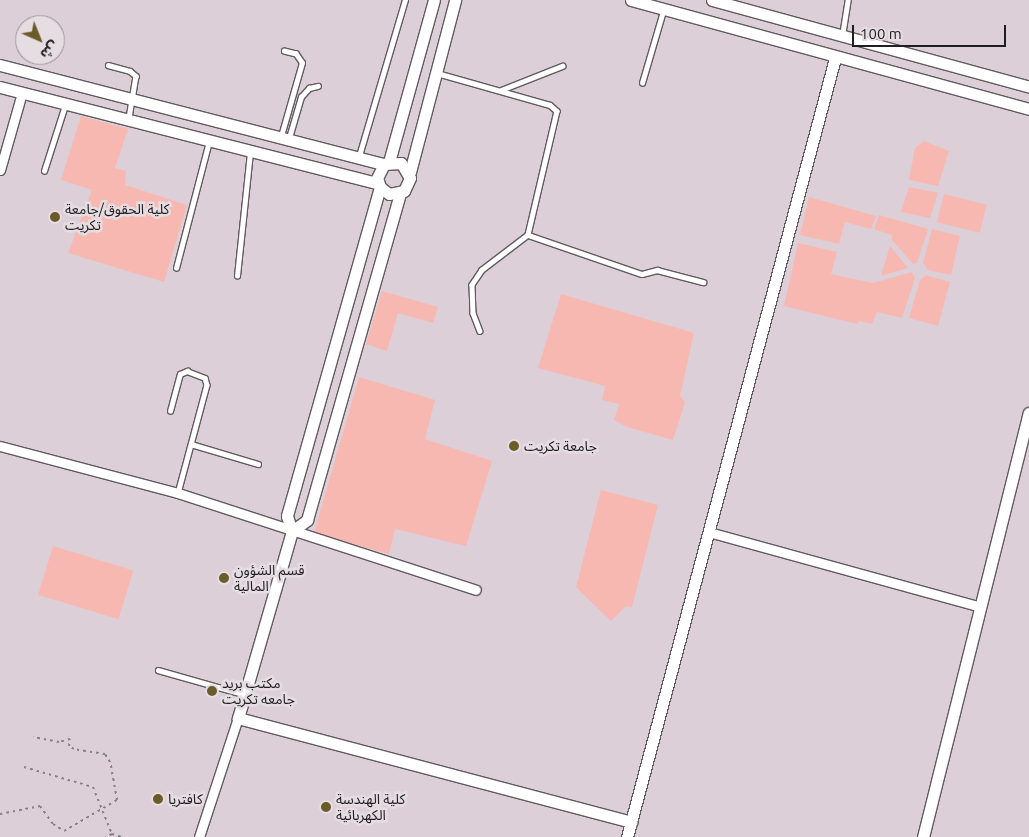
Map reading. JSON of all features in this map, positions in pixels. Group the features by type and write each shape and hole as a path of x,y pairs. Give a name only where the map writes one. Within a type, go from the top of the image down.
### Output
{"street":[{"path":"199,837 238,718 292,531 287,516 379,185 378,173 386,163 434,0"},
{"path":"292,531 307,520 400,193 410,183 410,172 455,0"},
{"path":"631,0 836,58 1029,109"},
{"path":"712,0 841,37 1029,87"},
{"path":"627,837 836,58"},
{"path":"0,65 358,158 386,163 401,163 410,172"},
{"path":"0,87 379,185 389,194 400,193"},
{"path":"0,170 22,93"},
{"path":"923,837 1029,413"},
{"path":"0,446 178,493 476,590"},
{"path":"709,532 981,606"},
{"path":"238,718 631,822"}],"lane":[{"path":"358,158 405,0"},
{"path":"841,37 848,0"},
{"path":"642,83 663,9"},
{"path":"284,51 296,54 302,63 285,138"},
{"path":"108,65 135,75 138,80 129,120"},
{"path":"500,91 562,66"},
{"path":"436,73 550,104 557,111 528,235 476,278 472,286 473,313 480,331"},
{"path":"285,138 301,97 309,88 318,86"},
{"path":"44,171 65,105"},
{"path":"176,268 209,141"},
{"path":"237,276 250,152"},
{"path":"528,235 642,274 657,270 703,282"},
{"path":"170,411 180,374 187,371 205,378 206,385 178,493"},
{"path":"191,444 258,464"},
{"path":"158,670 245,694"}],"path":[{"path":"0,814 40,806 53,824 64,831 118,800 110,762 105,754 74,749 69,746 70,739 59,742 33,737"},
{"path":"24,768 92,786 112,834"},
{"path":"106,837 112,834 122,837"}],"shaded area":[{"name":"جامعة تكريت","path":"0,0 1029,0 1029,837 0,837"},
{"path":"81,116 128,129 115,168 126,171 125,185 187,205 164,282 68,253 92,190 61,180"},
{"path":"924,141 949,151 938,186 909,180 915,148"},
{"path":"909,187 938,193 930,218 901,212"},
{"path":"944,194 987,205 980,233 937,222"},
{"path":"809,197 876,216 871,229 845,222 839,244 800,235"},
{"path":"879,215 928,229 917,263 913,264 892,240 892,235 874,229"},
{"path":"932,229 960,236 951,275 928,270 923,263"},
{"path":"798,243 837,252 831,274 873,283 912,272 915,278 902,318 877,312 872,324 859,321 857,324 784,306"},
{"path":"890,246 908,268 881,276"},
{"path":"926,275 950,282 938,326 909,318 920,280"},
{"path":"382,291 438,307 433,323 398,313 387,351 366,344"},
{"path":"561,294 694,333 680,396 685,402 673,440 627,427 614,420 619,404 602,400 605,386 538,368"},
{"path":"359,377 435,400 425,439 492,461 466,546 395,529 389,554 314,533"},
{"path":"601,490 658,505 632,607 626,606 611,621 576,587"},
{"path":"53,546 133,571 118,619 38,595"}],"place":[{"name":"كلية الحقوق/جامعة تكريت","path":"55,217"},
{"name":"جامعة تكريت","path":"514,446"},
{"name":"قسم الشؤون المالية","path":"224,578"},
{"name":"مكتب بريد جامعه تكريت","path":"212,691"},
{"name":"كافتريا","path":"158,799"},
{"name":"كلية الهندسة الكهربائية","path":"326,807"}]}
